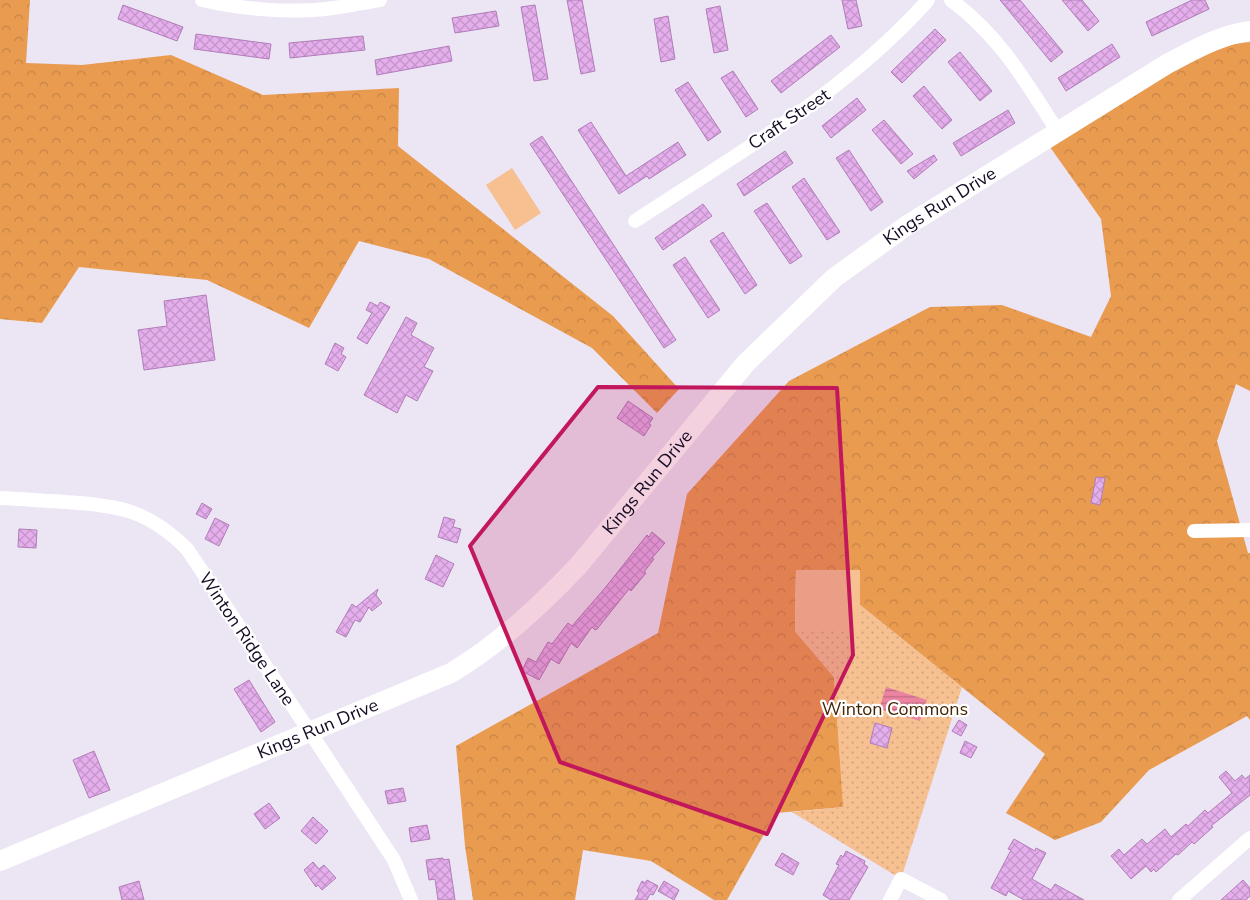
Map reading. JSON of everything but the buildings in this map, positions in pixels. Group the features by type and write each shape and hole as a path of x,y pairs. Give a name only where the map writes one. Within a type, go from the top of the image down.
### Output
{"street":[{"path":"202,0 291,10 325,9 380,0"},
{"name":"Craft Street","path":"635,221 832,90 891,39 928,0"},
{"path":"951,0 984,28 1003,48 1020,70 1058,132"},
{"name":"Kings Run Drive","path":"0,861 451,673 497,642 551,594 578,566 746,362 834,278 906,226 1167,64 1202,45 1224,36 1250,31"},
{"name":"Winton Ridge Lane","path":"0,498 114,506 161,526 187,549 394,860 411,900"},
{"path":"1194,531 1250,530"},
{"path":"1179,900 1250,838"},
{"path":"890,900 901,879 941,900"}],"highlighted area":[{"path":"598,387 837,388 853,655 767,834 560,762 470,546"}],"green space":[{"path":"0,0 30,0 26,63 82,65 171,55 263,95 399,88 398,146 613,316 679,389 657,413 592,348 429,259 359,241 309,328 207,280 79,267 42,323 0,319"},
{"path":"1250,42 1250,391 1236,384 1217,441 1248,553 1250,553 1250,720 1247,716 1149,770 1101,822 1055,840 1006,813 1045,754 860,605 860,570 796,570 795,631 834,677 844,807 776,813 727,900 714,900 651,861 583,850 575,900 473,900 465,846 456,746 658,633 687,494 789,381 930,307 1002,305 1091,337 1111,296 1101,219 1050,147 1191,59 1234,44"},
{"path":"512,168 541,213 515,230 486,185"},
{"name":"Winton Commons","path":"796,570 860,570 860,605 962,687 901,879 792,812 843,807 834,677 795,631"},
{"path":"796,570 860,570 859,631 795,631"}],"shaded area":[{"path":"886,687 927,700 920,721 879,709"}]}
